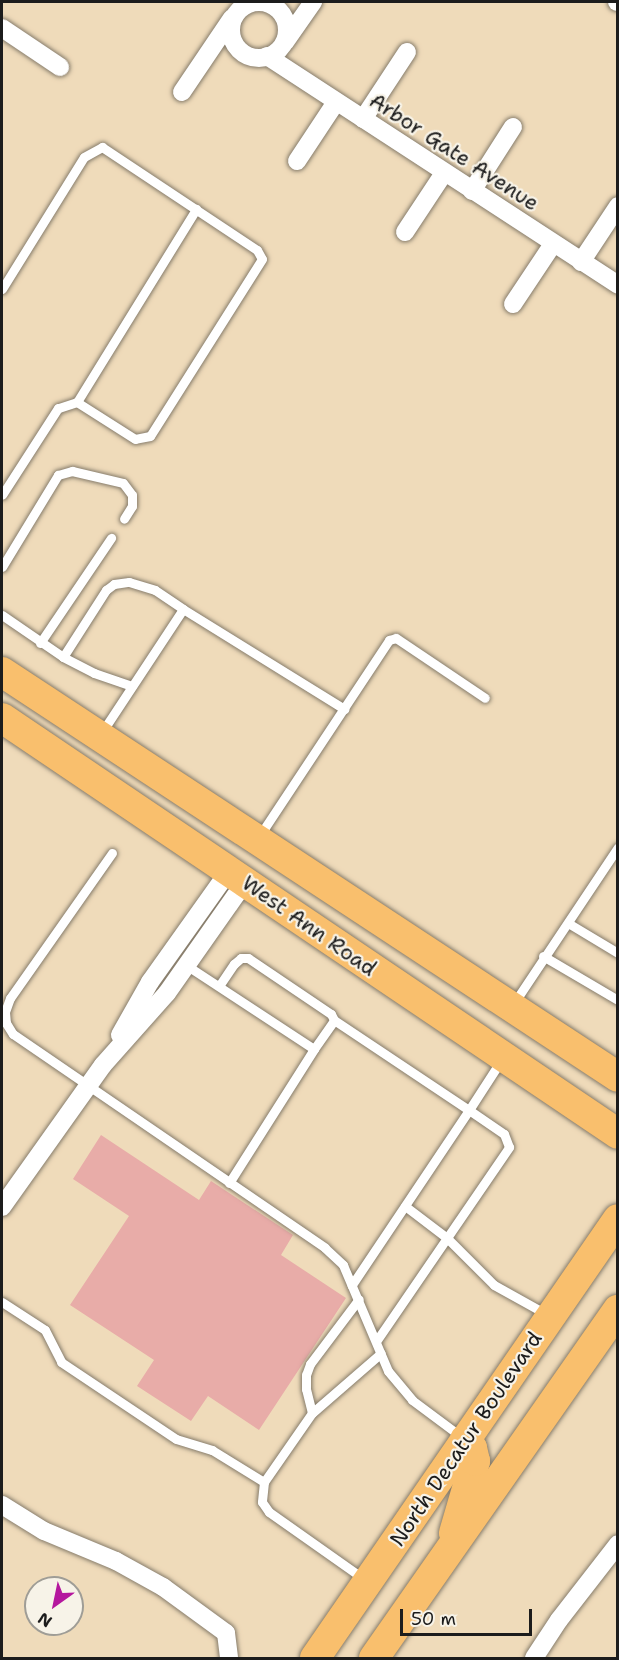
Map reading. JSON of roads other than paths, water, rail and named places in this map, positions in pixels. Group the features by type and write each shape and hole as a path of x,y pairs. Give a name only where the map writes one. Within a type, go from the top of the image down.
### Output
{"main road":[{"name":"West Ann Road","path":"2,672 618,1077"},
{"name":"West Ann Road","path":"2,718 618,1134"},
{"path":"138,808 222,844 257,840"},
{"path":"237,876 284,878 374,916"},
{"name":"North Decatur Boulevard","path":"315,1659 618,1219"},
{"path":"374,1659 611,1325"},
{"path":"450,1551 466,1485 475,1461 472,1449 465,1439"},
{"path":"369,1582 408,1610"}],"street":[{"path":"235,15 231,23 234,42 248,55 267,56 283,44 313,2"},
{"path":"182,92 235,15 250,3 269,3 277,9 286,25 283,44"},
{"path":"2,28 60,67"},
{"path":"363,119 407,52"},
{"name":"Arbor Gate Avenue","path":"267,56 618,285"},
{"path":"297,160 336,102"},
{"path":"472,191 513,127"},
{"path":"405,232 444,173"},
{"path":"581,262 618,206"},
{"path":"513,304 553,244"},
{"path":"103,1065 167,993 186,965 237,876"},
{"path":"2,1208 103,1065 150,982 237,876"},
{"path":"2,1505 44,1531 116,1561 163,1587 218,1624 226,1633 229,1651"},
{"path":"534,1659 559,1620 616,1550"}],"lane":[{"path":"2,290 84,157 102,147 257,250 262,259 150,436 135,439 77,402"},
{"path":"2,495 58,408 77,402 196,209"},
{"path":"2,567 58,475 72,471 111,480 129,489 132,495 132,506 124,519"},
{"path":"40,643 111,538"},
{"path":"63,657 106,590 114,584 129,582 154,590 344,709"},
{"path":"99,736 183,609"},
{"path":"2,615 63,657 94,673 132,686"},
{"path":"257,840 389,640 396,638 485,698"},
{"path":"511,1007 618,847"},
{"path":"112,853 10,998 5,1012 6,1023 13,1034 88,1087 325,1248 343,1265 377,1340 388,1371 412,1400 465,1439"},
{"path":"568,922 618,953"},
{"path":"543,956 618,1000"},
{"path":"219,986 234,964 241,958 248,958 331,1014 334,1020 504,1134 509,1147 377,1340"},
{"path":"186,965 314,1048"},
{"path":"229,1183 334,1020"},
{"path":"352,1285 503,1058"},
{"path":"405,1206 447,1238 494,1285 513,1298 550,1316"},
{"path":"312,1413 306,1389 306,1375 310,1365 359,1299"},
{"path":"2,1302 45,1330 61,1362 176,1439 212,1450 264,1482"},
{"path":"369,1582 269,1512 262,1502 264,1482 312,1413 381,1353"}]}
